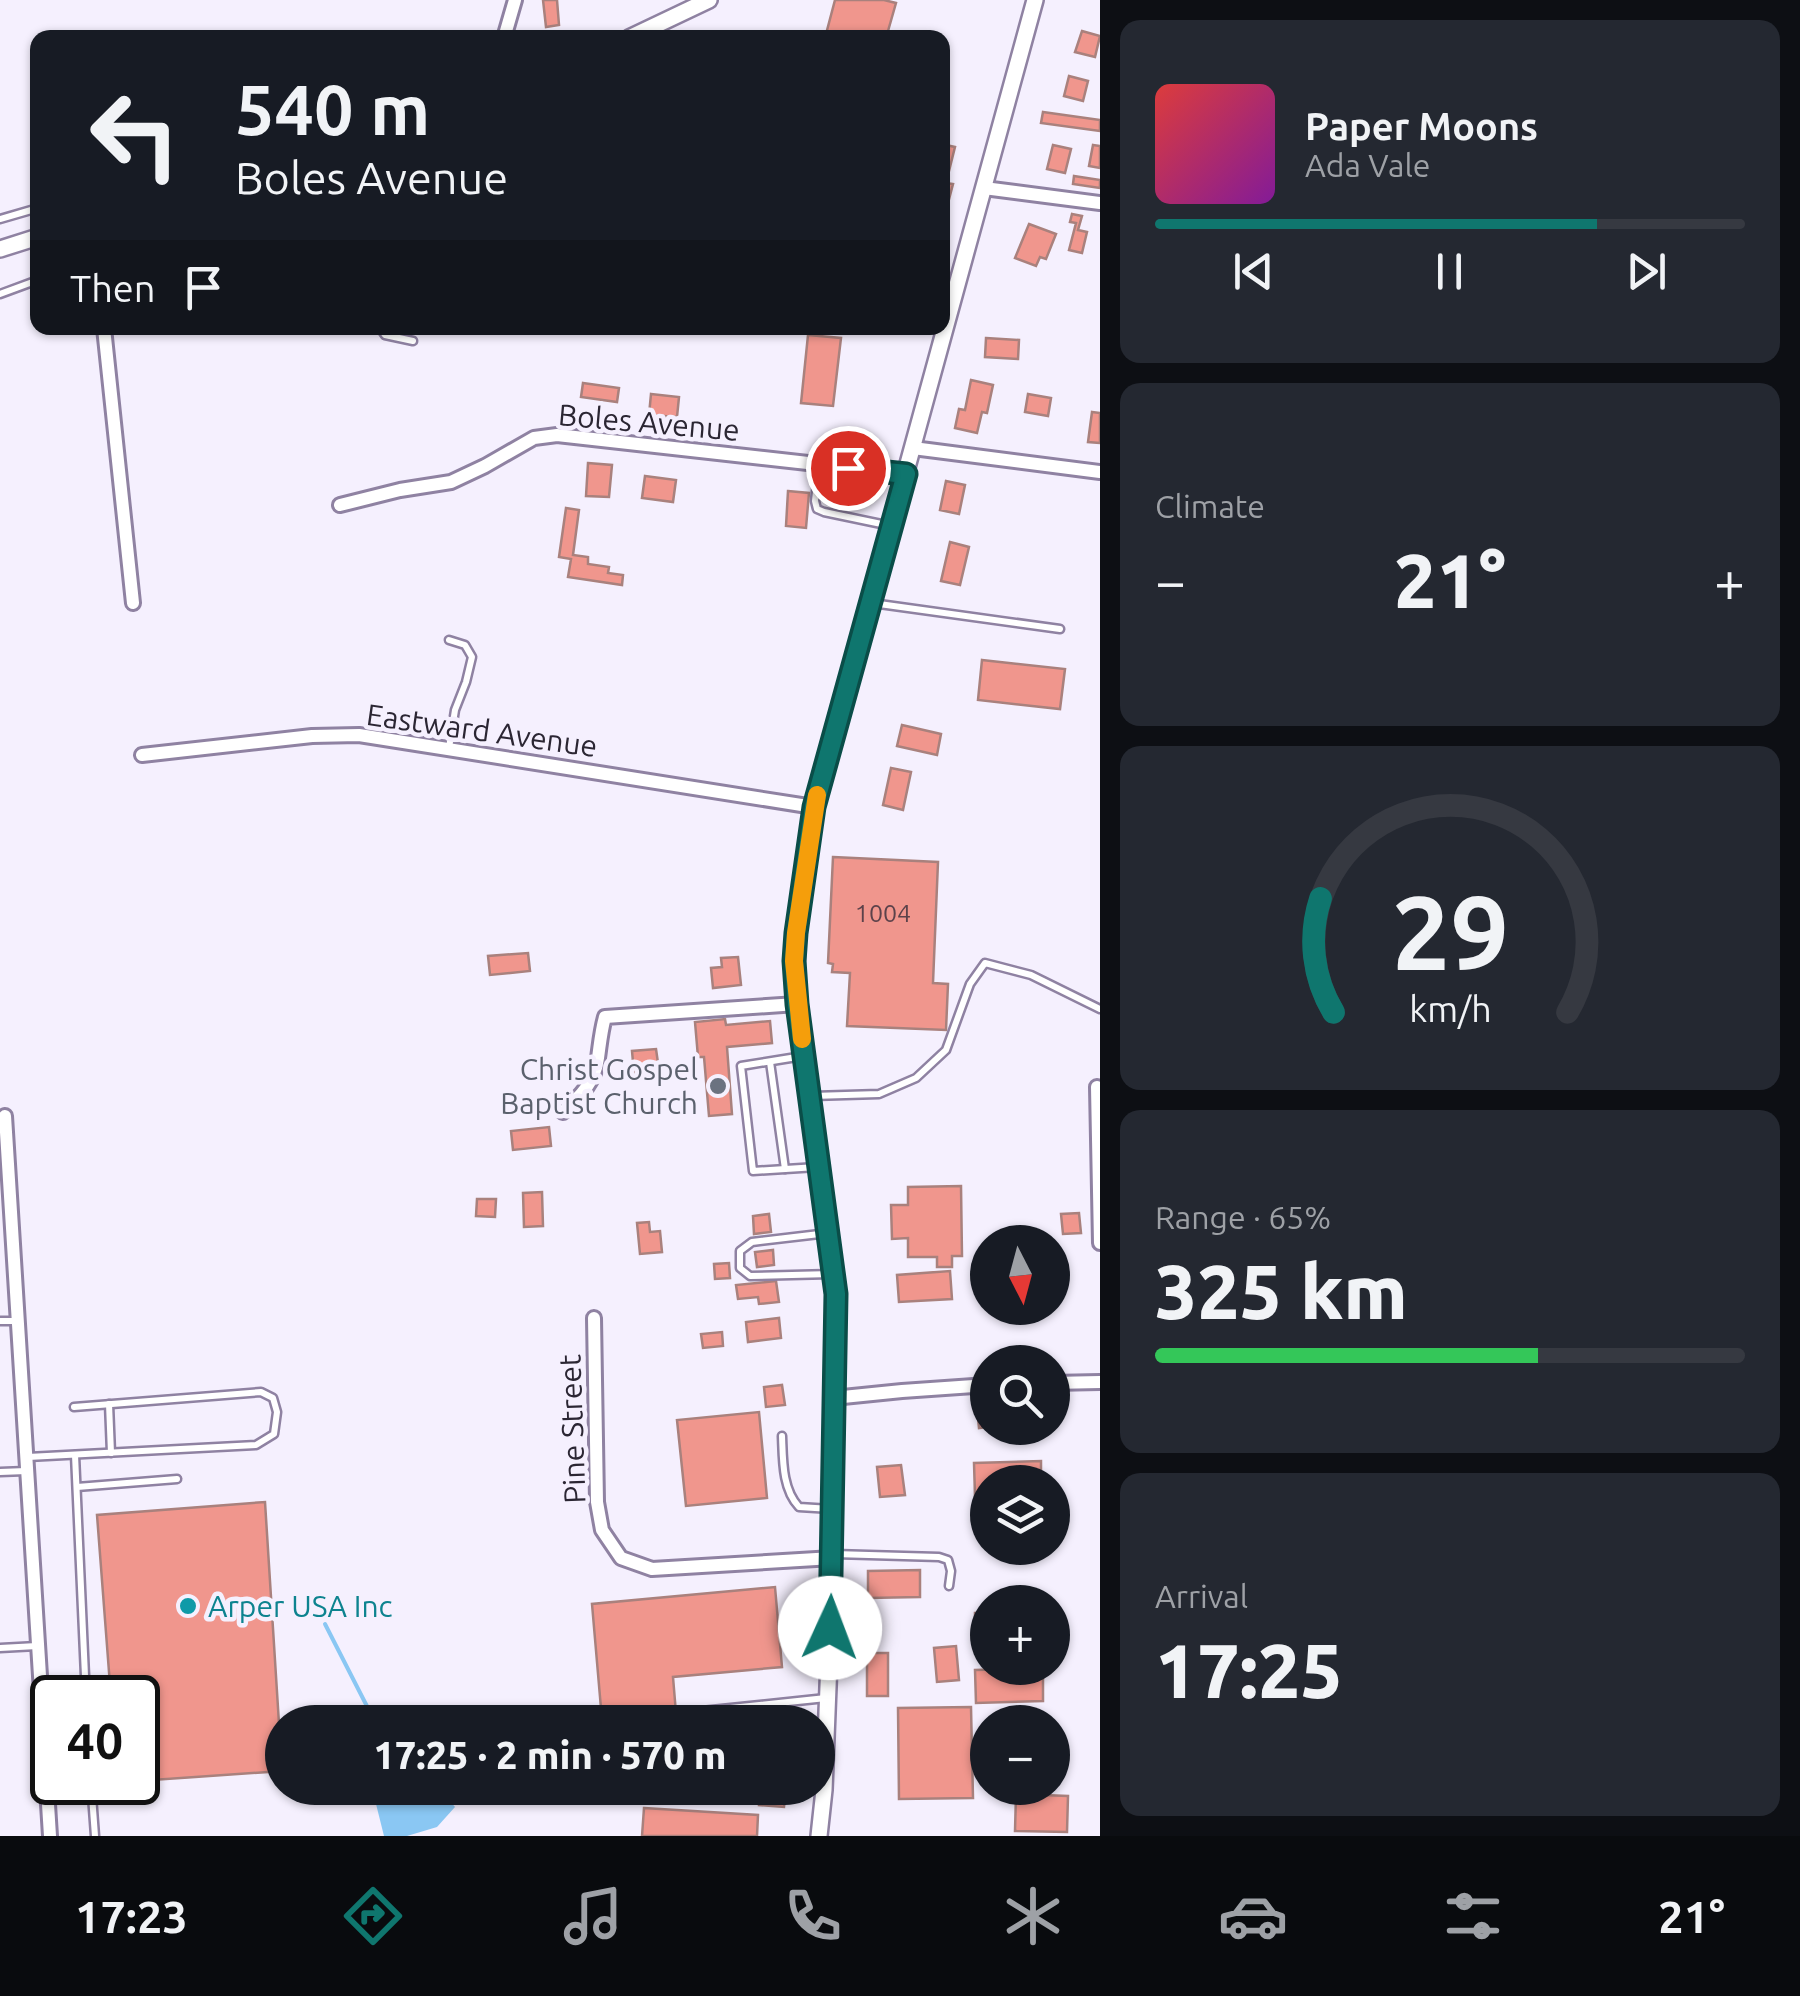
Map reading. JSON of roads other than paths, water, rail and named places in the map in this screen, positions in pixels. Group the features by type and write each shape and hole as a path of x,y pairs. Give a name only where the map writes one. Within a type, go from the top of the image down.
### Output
{"street":[{"path":"506,30 515,0"},
{"path":"646,30 709,0"},
{"path":"950,313 1035,0"},
{"path":"984,188 1100,204"},
{"path":"0,249 30,240"},
{"path":"105,335 133,603"},
{"path":"819,1836 832,1556 836,1294 797,1004 796,933 814,807 944,335"},
{"name":"Boles Avenue","path":"340,504 451,482 534,438 557,434 906,474"},
{"path":"913,448 1100,472"},
{"name":"Eastward Avenue","path":"142,755 312,736 359,735 814,807"},
{"path":"563,1112 582,1095 596,1069 605,1018 797,1004"},
{"path":"1099,1083 1100,1243"},
{"path":"5,1116 4,1151 50,1836"},
{"name":"Pine Street","path":"594,1318 596,1502 602,1530 620,1558 652,1569 832,1556"},
{"path":"1070,1383 1100,1382"},
{"path":"833,1398 970,1386"}],"lane":[{"path":"0,219 30,210"},
{"path":"0,294 30,283"},
{"path":"386,335 412,340"},
{"path":"819,464 817,509 892,526"},
{"path":"871,602 1060,628"},
{"path":"449,749 455,710 472,657 465,645 450,640"},
{"path":"810,1096 879,1094 916,1078 946,1050 970,984 985,963 1031,975 1100,1009"},
{"path":"804,1056 741,1066 754,1171 820,1167"},
{"path":"770,1062 785,1170"},
{"path":"829,1232 752,1242 740,1250 740,1268 750,1276 834,1274"},
{"path":"0,1322 18,1322"},
{"path":"0,1472 75,1455 256,1444 274,1434 277,1412 273,1398 261,1392 74,1407"},
{"path":"109,1404 111,1453"},
{"path":"782,1436 784,1476 790,1498 799,1507 832,1509"},
{"path":"75,1455 85,1675"},
{"path":"76,1487 177,1479"},
{"path":"832,1556 939,1557 948,1560 952,1570 949,1586"},
{"path":"0,1648 38,1646"},
{"path":"760,1705 827,1698"},
{"path":"93,1805 95,1836"}],"water":[{"path":"376,1805 455,1807 437,1827 407,1836 384,1836"}],"waterway":[{"path":"325,1624 366,1705"}],"place":[{"name":"Christ Gospel Baptist Church","path":"718,1086"},
{"name":"Arper USA Inc","path":"188,1606"}]}
